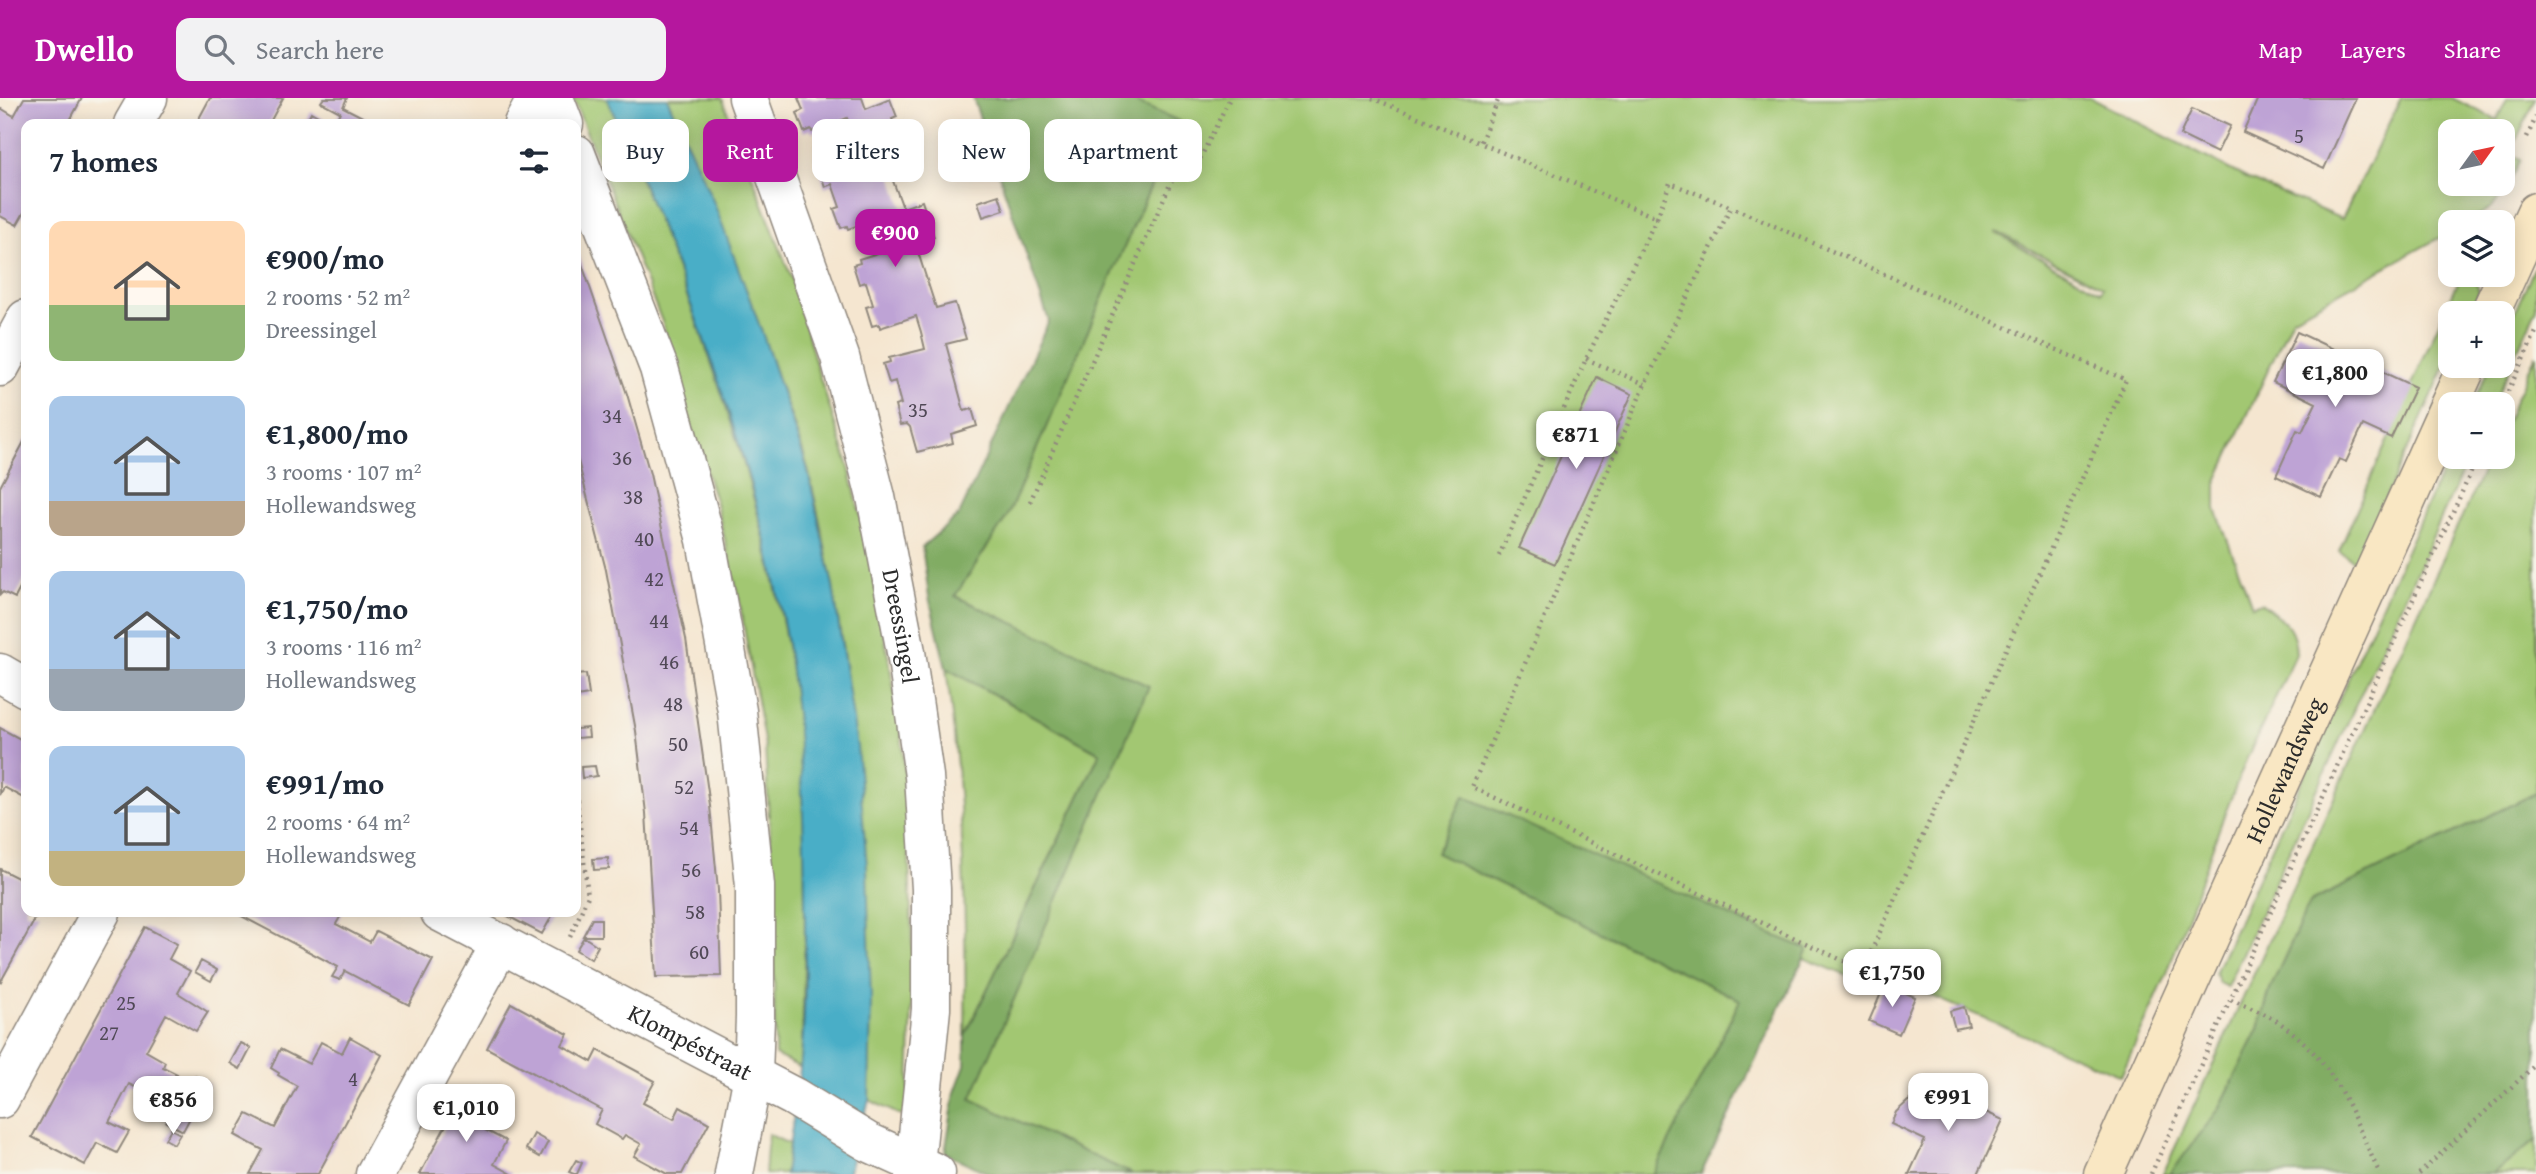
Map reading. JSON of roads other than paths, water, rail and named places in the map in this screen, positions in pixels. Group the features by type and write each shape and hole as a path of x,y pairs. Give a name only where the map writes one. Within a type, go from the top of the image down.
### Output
{"main road":[{"path":"2495,301 2536,212"},
{"name":"Hollewandsweg","path":"2103,1174 2462,378"}],"street":[{"path":"136,119 148,98"},
{"path":"526,119 537,98"},
{"path":"554,98 562,119"},
{"name":"Dreessingel","path":"748,98 840,357 876,497 906,652 924,776 931,889 931,1009 923,1171"},
{"path":"581,167 659,368 706,540 737,711 755,886 753,1075 734,1174"},
{"path":"0,367 21,328"},
{"path":"0,673 21,685"},
{"path":"0,1099 98,917"},
{"name":"Klompéstraat","path":"450,917 794,1097 868,1142 923,1171"},
{"path":"375,1174 501,943"}],"water":[{"path":"607,98 667,98 676,119 616,119"},
{"path":"689,147 714,203 763,335 807,467 833,586 857,746 867,867 871,1001 869,1100 848,1174 785,1174 797,1095 804,1009 804,838 795,700 785,631 754,494 711,360 642,182 689,182"}]}
